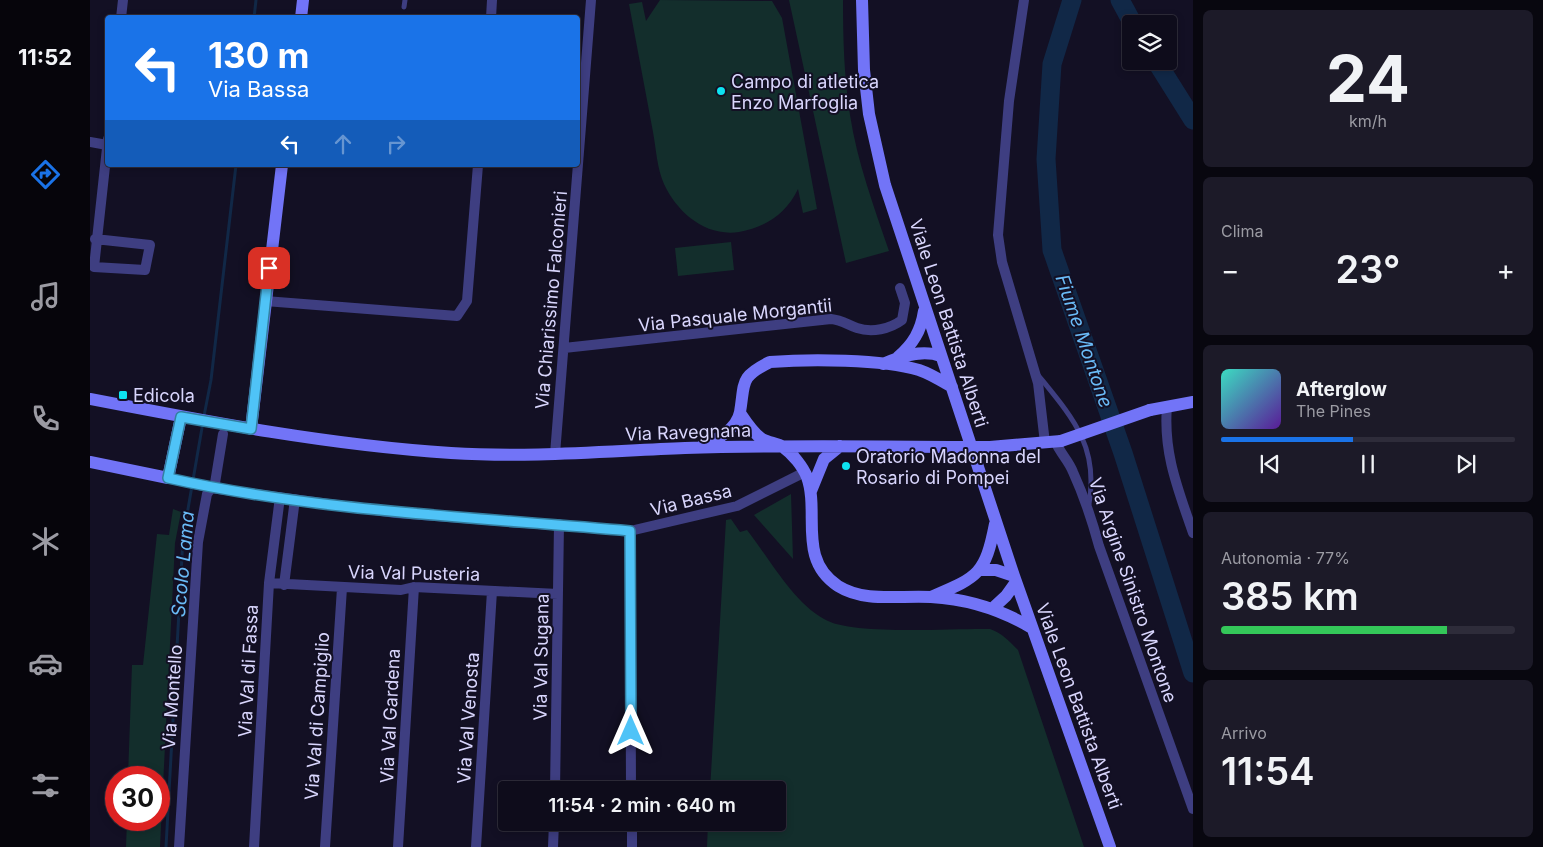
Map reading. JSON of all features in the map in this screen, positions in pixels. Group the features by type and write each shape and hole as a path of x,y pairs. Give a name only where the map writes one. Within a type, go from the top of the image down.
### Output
{"main road":[{"path":"301,15 303,0"},
{"name":"Viale Leon Battista Alberti","path":"862,0 864,70 869,114 885,185 1015,579 1110,847"},
{"path":"251,429 282,167"},
{"path":"897,358 917,336 922,325 925,308"},
{"path":"882,364 897,358 925,353 941,356"},
{"path":"918,370 941,356"},
{"path":"686,448 719,439 730,428 740,413 741,391 748,377 759,367 770,362 882,364 918,370 936,377 952,388"},
{"name":"Via Ravegnana","path":"90,399 181,417 224,429 251,429 382,447 452,453 555,454 686,448 990,447 1054,442 1150,410 1193,402"},
{"path":"740,413 763,439 783,447 801,466 811,491 812,546 825,573 836,585 851,593 867,596 932,597 993,608 1032,628"},
{"path":"90,462 168,478 181,417"},
{"path":"811,491 824,459 840,446"},
{"path":"932,597 957,586 981,570 990,551 996,521"},
{"path":"981,570 996,570 1015,579 1006,596 993,608"}],"street":[{"path":"121,15 123,0"},
{"path":"491,15 492,0"},
{"name":"Via Chiarissimo Falconieri","path":"580,148 591,0"},
{"path":"1024,0 1009,101 998,235 1002,262 1054,442"},
{"path":"90,142 105,142"},
{"path":"95,238 150,245 145,270 94,266 95,238 105,158"},
{"path":"265,301 457,316 467,301 478,167"},
{"name":"Via Chiarissimo Falconieri","path":"555,454 579,167"},
{"name":"Via Pasquale Morgantii","path":"564,348 832,319 844,321 857,328 875,331 902,320 905,303 900,288"},
{"path":"1167,406 1165,424 1169,462 1193,533"},
{"name":"Via Montello","path":"179,847 198,542 207,494 215,483 224,429"},
{"name":"Via Argine Sinistro Montone","path":"1054,442 1072,469 1088,507 1099,546 1193,809"},
{"name":"Via Bassa","path":"168,478 211,488 396,513 559,524 630,531 737,506 799,475"},
{"name":"Via Val di Fassa","path":"254,847 269,584 280,498"},
{"path":"284,584 295,499"},
{"name":"Via Val Sugana","path":"554,781 559,524"},
{"path":"630,531 632,781"},
{"name":"Via Val Pusteria","path":"269,584 401,590 414,587 558,594"},
{"name":"Via Val Gardena","path":"398,847 414,587"},
{"name":"Via Val di Campiglio","path":"325,847 342,588"},
{"name":"Via Val Venosta","path":"476,847 492,591"},
{"path":"553,847 554,831"},
{"path":"632,831 632,847"}],"lane":[{"path":"404,7 405,0"},
{"path":"1033,369 1076,423 1084,442 1091,490 1088,507"}],"green space":[{"path":"660,0 772,1 782,18 817,209 803,213 798,189 788,206 766,223 749,230 727,233 715,231 704,226 684,213 676,204 664,184 660,172 629,4 642,2 646,21"},
{"path":"789,0 843,0 845,72 853,132 866,184 889,251 846,263"},
{"path":"731,242 734,270 678,276 675,248"},
{"path":"791,494 793,559 754,515"},
{"path":"173,509 181,512 175,543 164,766 128,766 132,665 143,665 157,534 169,535"},
{"path":"731,519 740,532 747,530 792,591 802,602 824,619 856,628 903,630 990,629 1008,640 1018,650 1084,847 707,847 708,831 786,831 786,781 711,781 726,520"},
{"path":"127,831 161,831 160,847 126,847"}],"waterway":[{"name":"Scolo Lama","path":"254,15 256,0"},
{"name":"Fiume Montone","path":"1072,0 1052,64 1046,159 1052,250 1123,453 1193,673"},
{"path":"1120,0 1128,15"},
{"path":"1162,70 1193,120"},
{"name":"Scolo Lama","path":"204,416 211,380 236,167"},
{"name":"Scolo Lama","path":"166,847 183,538 203,422"}],"place":[{"name":"Campo di atletica Enzo Marfoglia","path":"721,91"},
{"name":"Edicola","path":"123,395"},
{"name":"Oratorio Madonna del Rosario di Pompei","path":"846,466"}],"route":[{"path":"269,268 251,429 181,417 168,478 211,488 396,513 559,524 630,531 631,731"}]}
